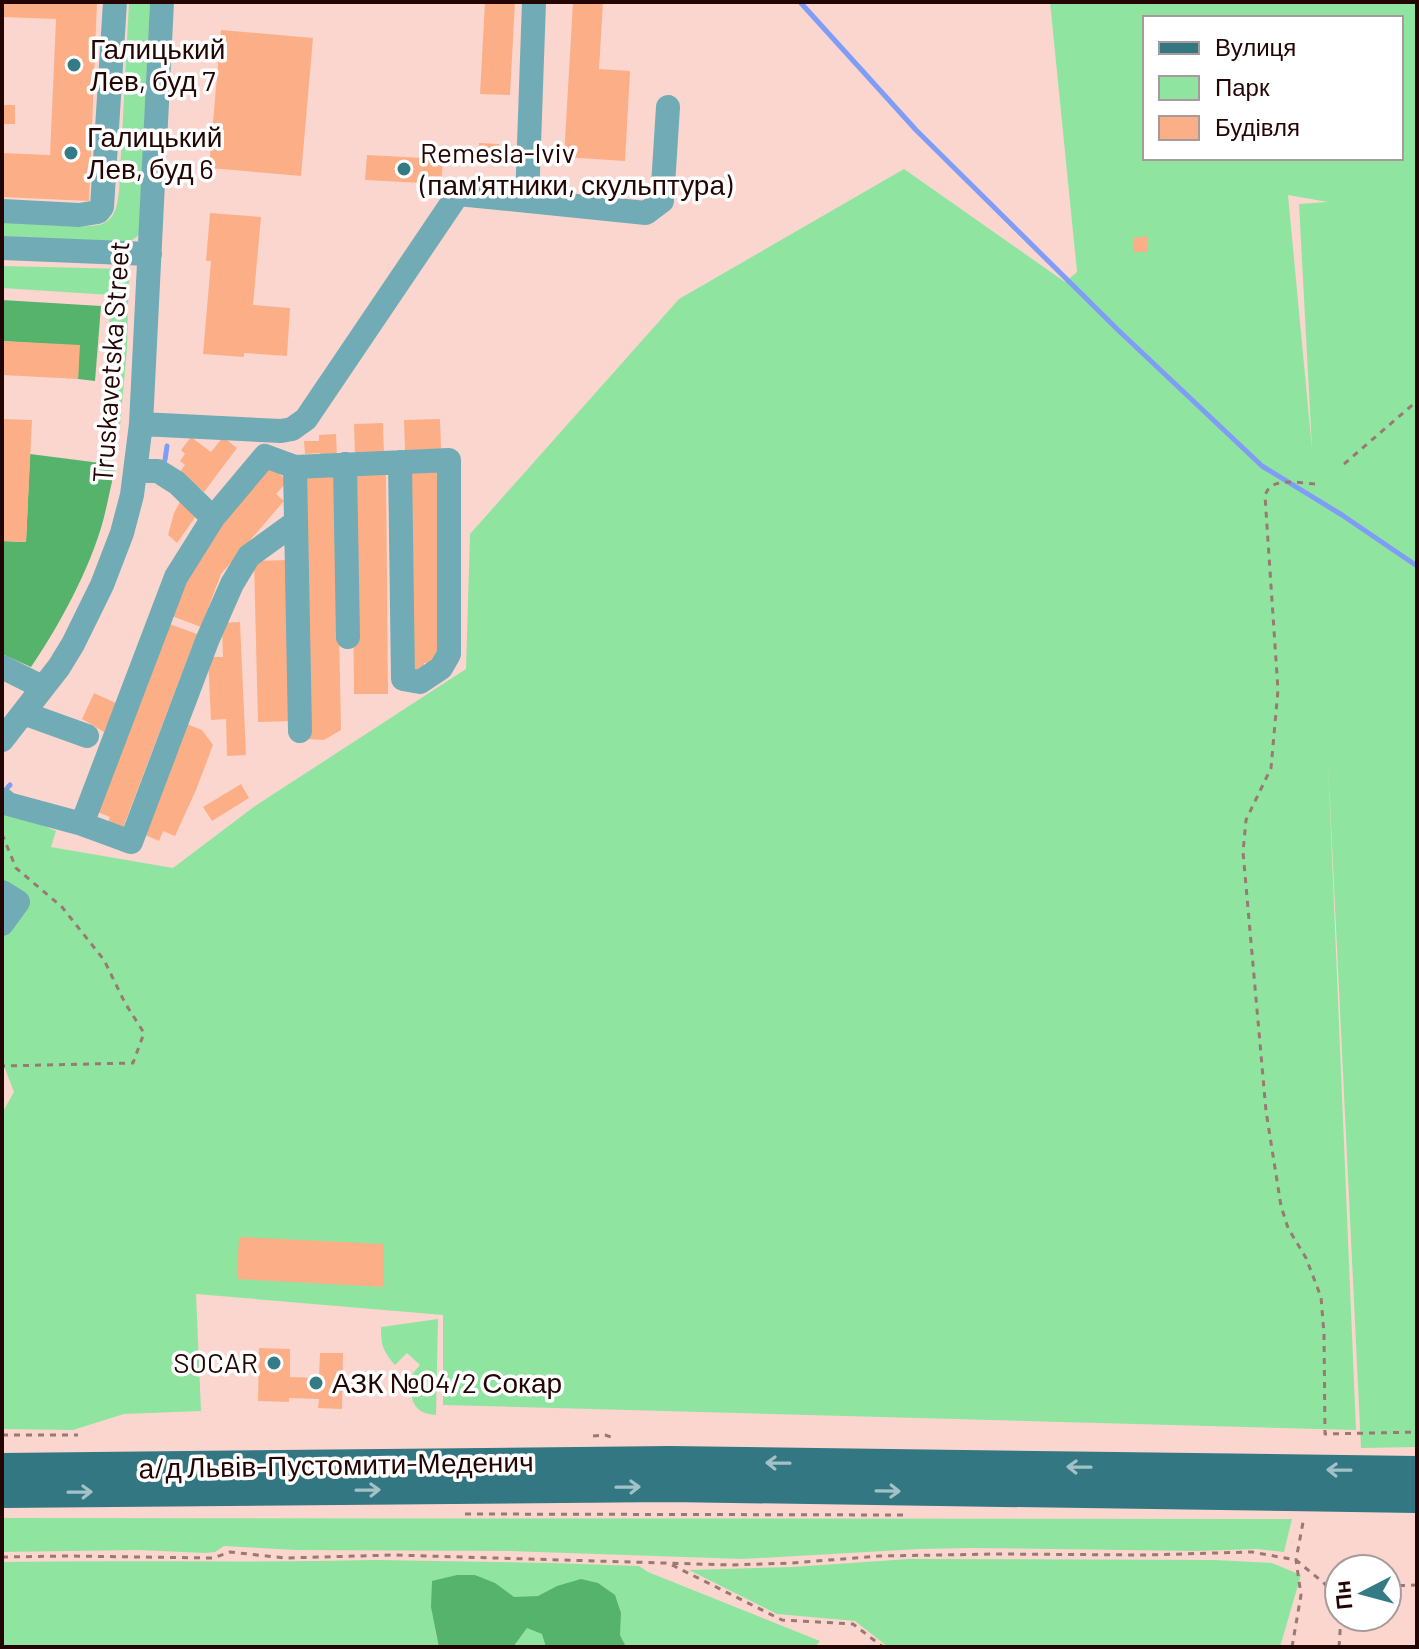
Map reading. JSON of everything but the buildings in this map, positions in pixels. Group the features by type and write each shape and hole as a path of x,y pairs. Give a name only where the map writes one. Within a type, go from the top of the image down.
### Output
{"main road":[{"name":"а/д Львів-Пустомити-Меденич","path":"2,1468 670,1461 1417,1471"},
{"path":"2,1493 669,1487 1417,1498"}],"street":[{"path":"2,211 79,215 98,212 102,207 115,2"},
{"name":"Truskavetska Street","path":"2,740 59,667 73,644 102,585 122,533 136,471 162,2"},
{"path":"527,201 534,2"},
{"path":"141,424 281,431 297,426 306,419 458,194 646,213 662,201 668,107"},
{"path":"2,248 150,254"},
{"path":"82,824 176,577 213,518 265,456 295,467 345,464 449,460 449,654 441,668 420,682 403,679 400,462"},
{"path":"345,464 348,637"},
{"path":"295,467 300,731"},
{"path":"136,471 158,471 177,483 213,518"},
{"path":"2,799 8,804 82,824 131,842 207,641 232,584 249,556 296,522"},
{"path":"2,667 42,687"},
{"path":"23,713 87,736"},
{"path":"2,892 18,902 2,924"}],"path":[{"path":"1344,464 1417,401"},
{"path":"1315,484 1277,483 1266,490 1265,496 1278,690 1271,768 1246,820 1243,852 1266,1111 1281,1206 1288,1228 1306,1258 1321,1297 1325,1434 1417,1432"},
{"path":"2,834 16,868 62,907 104,960 144,1033 133,1063 2,1066"},
{"path":"2,1435 78,1435"},
{"path":"1292,1647 1301,1595 1296,1560 1304,1517 1304,1497"},
{"path":"463,1514 907,1515"},
{"path":"2,1557 213,1558 230,1552 285,1558 394,1555 746,1564 880,1556 1252,1552 1296,1560 1323,1582"},
{"path":"668,1563 782,1620 853,1624 883,1647"}],"green space":[{"path":"129,2 150,2 139,235 127,244 2,236 2,222 94,226 113,215 119,192"},
{"path":"1050,2 1417,2 1417,1447 1361,1448 1328,761 1356,1430 443,1405 443,1315 196,1294 201,1411 124,1414 73,1430 2,1429 2,1113 14,1092 2,1061 2,808 56,831 51,847 173,868 255,806 466,669 470,534 679,299 904,169 1065,282 1077,272","holes":["1288,195 1328,202 1299,204 1312,449"]},
{"path":"2,266 129,269 127,348 120,427 113,426 117,388 105,386 111,295 2,288"},
{"path":"2,300 101,306 95,381 78,379 79,346 2,341"},
{"path":"30,454 116,465 103,521 90,558 63,615 31,667 2,654 2,541 26,542"},
{"path":"438,1319 436,1415 417,1408 412,1399 408,1379 420,1365 407,1353 395,1365 384,1348 381,1327"},
{"path":"2,1518 1292,1519 1284,1552 1257,1549 972,1548 743,1559 224,1546 215,1552 205,1553 138,1550 2,1552"},
{"path":"909,1559 1215,1560 1272,1563 1301,1575 1280,1647 888,1647 855,1621 777,1614 689,1570"},
{"path":"376,1560 639,1566 820,1641 815,1647 2,1647 2,1562"},
{"path":"457,1575 475,1575 495,1583 514,1597 538,1596 581,1579 598,1583 615,1595 621,1613 620,1635 626,1647 546,1647 542,1634 527,1628 513,1647 439,1647 431,1607 432,1581"}],"waterway":[{"path":"800,2 916,130 1117,329 1262,466 1417,566"},
{"path":"165,460 167,446"}],"place":[{"name":"Галицький Лев, буд 7","path":"74,65"},
{"name":"Галицький Лев, буд 6","path":"71,153"},
{"name":"Remesla-lviv (пам'ятники, скульптура)","path":"404,169"},
{"name":"SOCAR","path":"274,1363"},
{"name":"АЗК №04/2 Сокар","path":"316,1383"}]}
